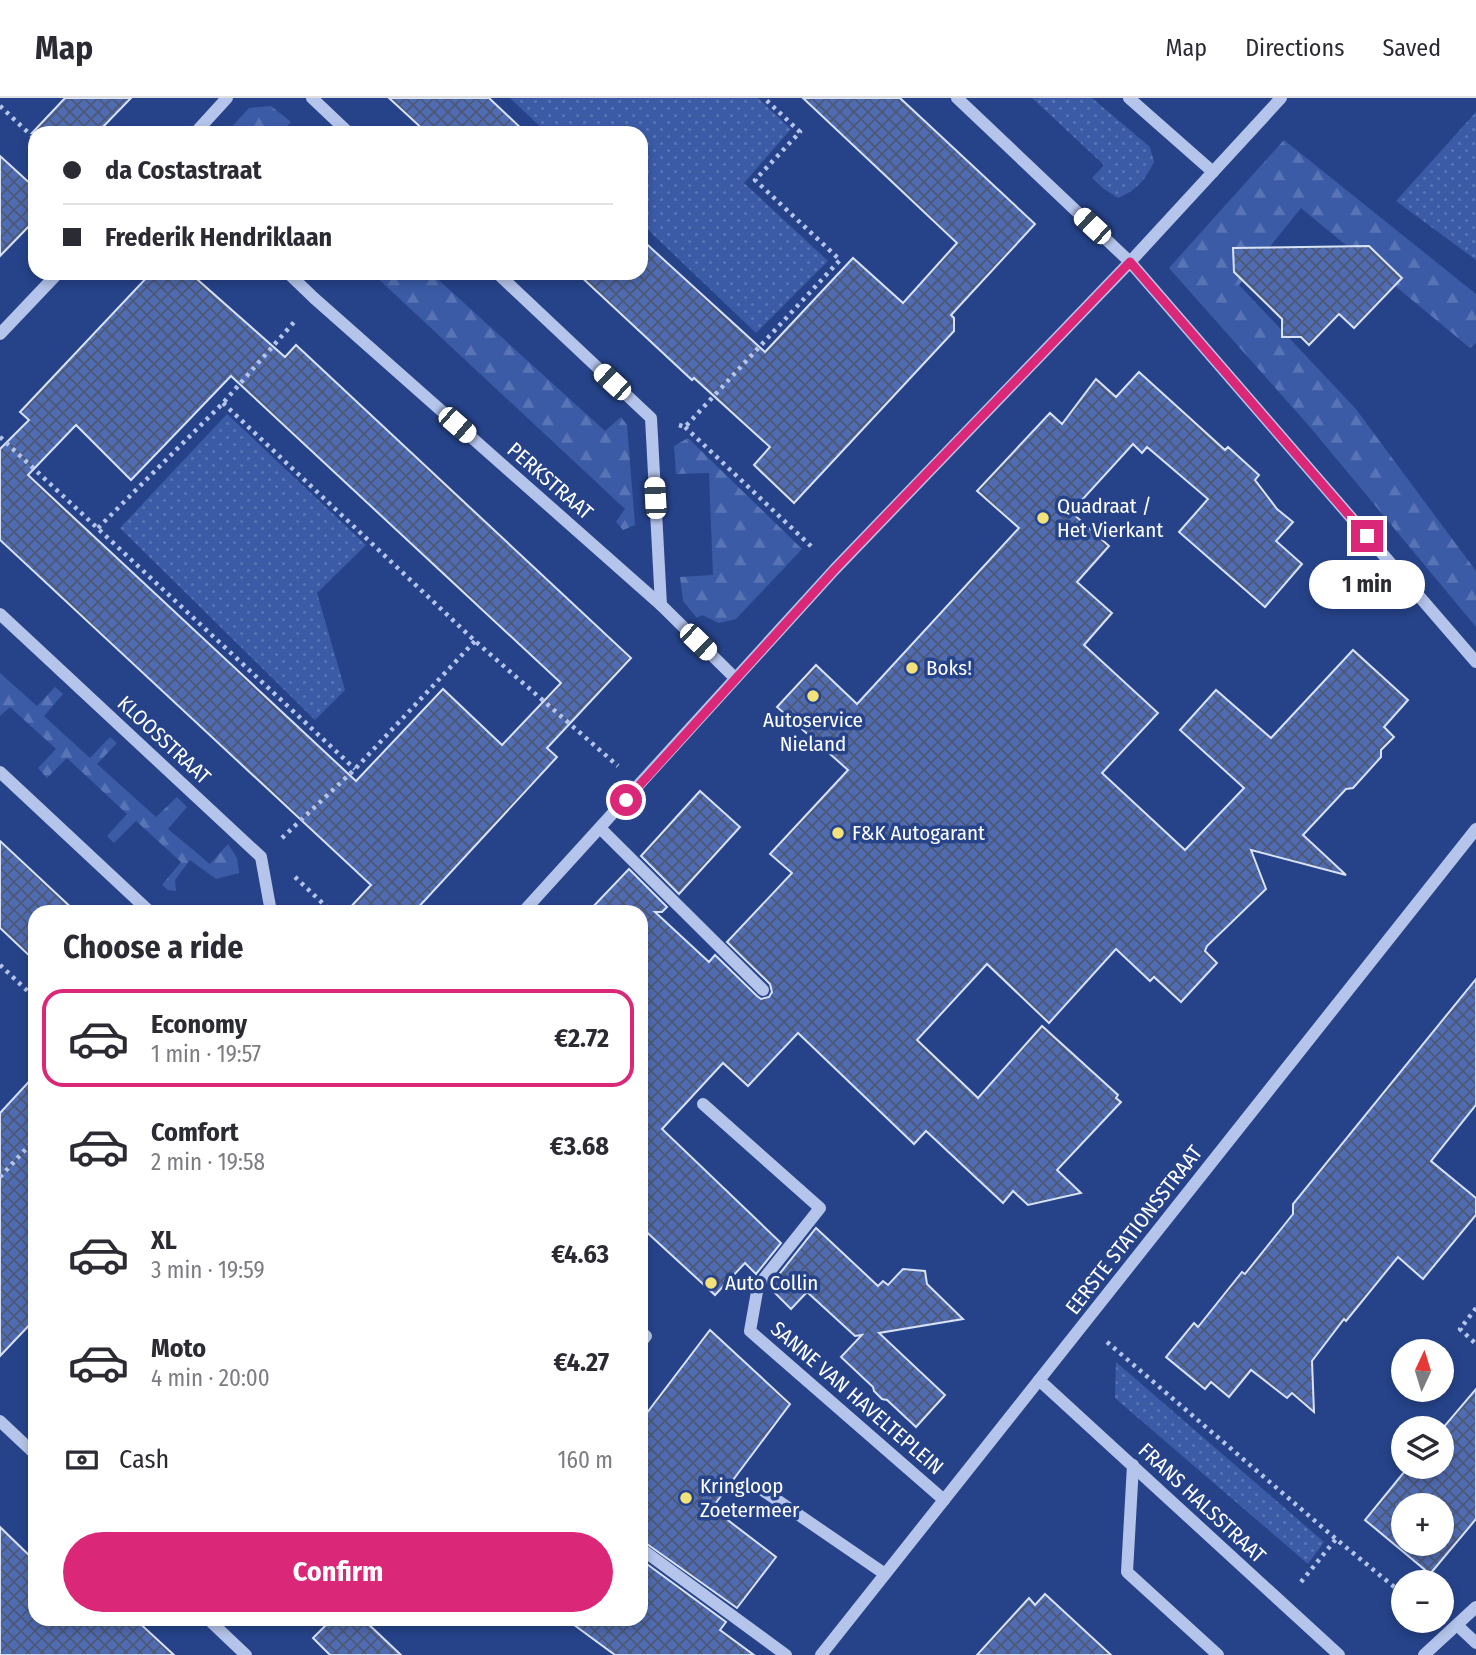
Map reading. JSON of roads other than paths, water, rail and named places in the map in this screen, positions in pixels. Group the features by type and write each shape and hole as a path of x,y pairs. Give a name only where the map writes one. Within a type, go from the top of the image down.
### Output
{"street":[{"path":"201,126 227,98"},
{"path":"312,98 342,126"},
{"path":"957,98 1130,262 1476,662"},
{"path":"1129,98 1213,172"},
{"path":"530,905 835,569 1130,262 1281,98"},
{"path":"0,334 51,280"},
{"name":"PERKSTRAAT","path":"295,280 661,605 735,678"},
{"path":"504,280 651,418 661,605"},
{"name":"KLOOSSTRAAT","path":"0,614 261,857 270,905"},
{"path":"0,772 142,905"},
{"path":"601,829 763,990"},
{"name":"EERSTE STATIONSSTRAAT","path":"821,1655 1476,829"},
{"name":"SANNE VAN HAVELTEPLEIN","path":"703,1104 820,1208 758,1286 750,1331 944,1500"},
{"name":"FRANS HALSSTRAAT","path":"1040,1380 1339,1655"},
{"path":"0,1421 28,1445"},
{"path":"1133,1465 1127,1572 1218,1655"},
{"path":"758,1487 886,1574"},
{"path":"648,1554 786,1655"},
{"path":"1424,1655 1476,1607"},
{"path":"215,1626 246,1655"},
{"path":"1458,1626 1476,1643"}],"place":[{"name":"Quadraat / Het Vierkant","path":"1043,518"},
{"name":"Boks!","path":"912,668"},
{"name":"Autoservice Nieland","path":"813,696"},
{"name":"F&K Autogarant","path":"838,833"},
{"name":"Auto Collin","path":"711,1283"},
{"name":"Kringloop Zoetermeer","path":"686,1498"}]}
